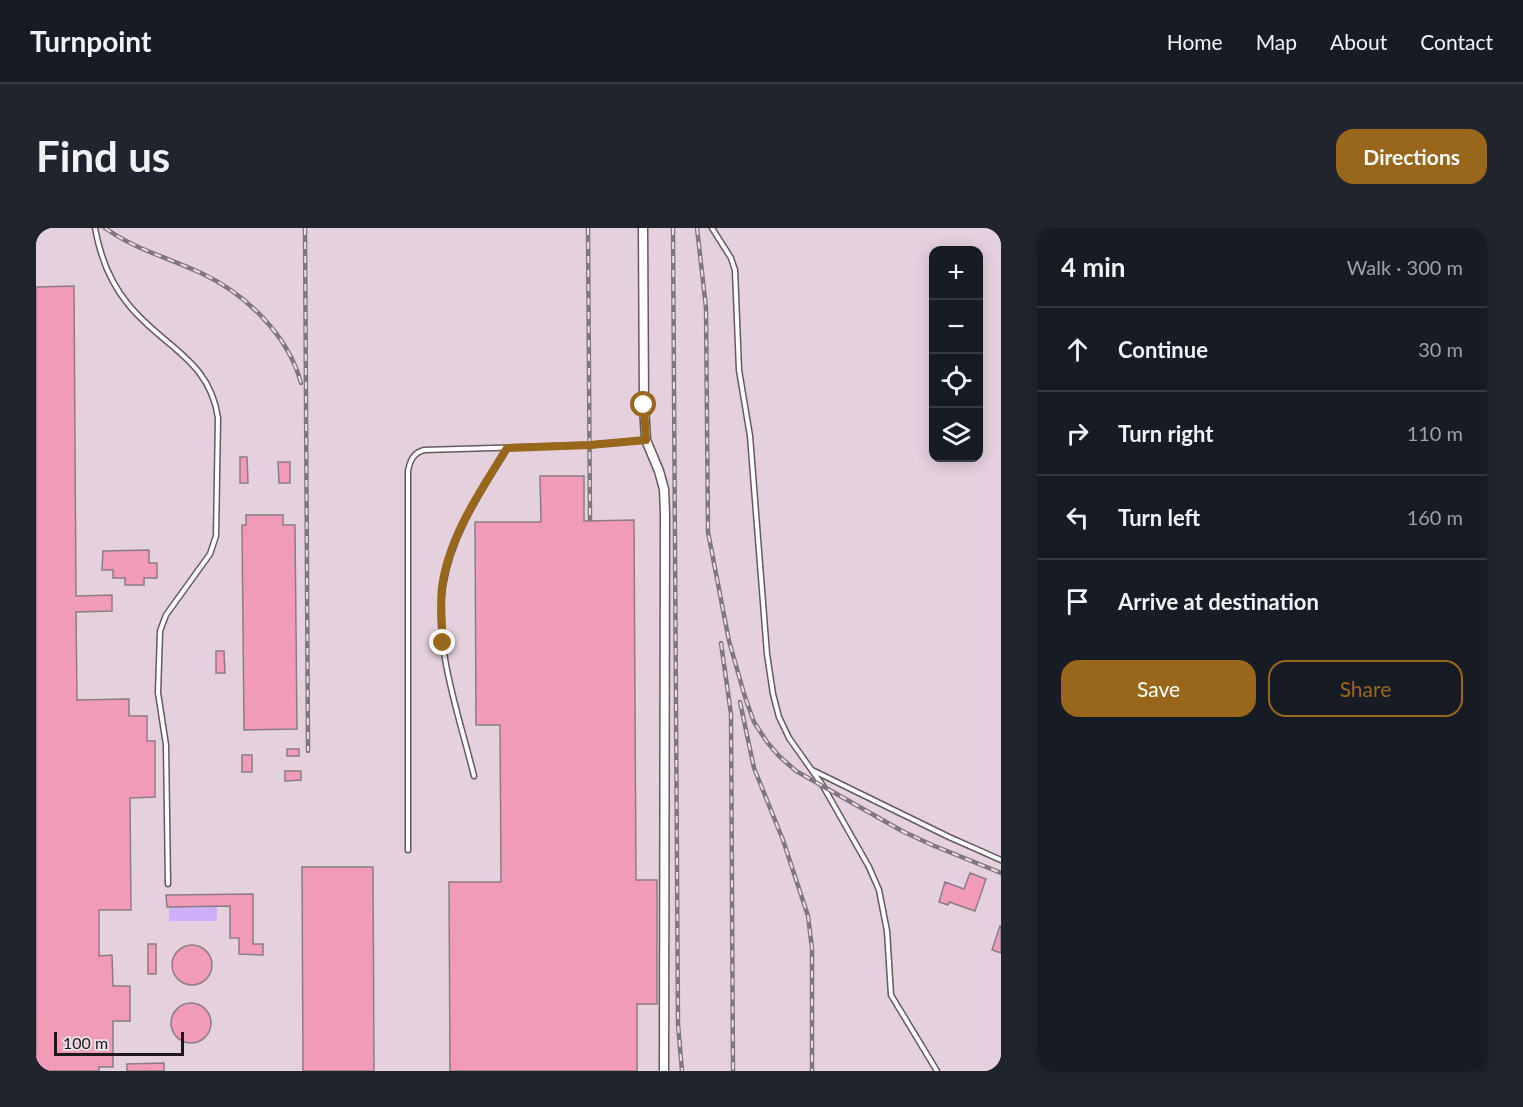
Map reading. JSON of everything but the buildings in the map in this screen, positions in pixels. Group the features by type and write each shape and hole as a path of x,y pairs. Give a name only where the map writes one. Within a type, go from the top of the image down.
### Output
{"street":[{"path":"643,228 646,440 664,489 665,513 664,1071"}],"lane":[{"path":"95,228 104,263 119,292 140,318 204,377 216,401 218,418 218,524 213,545 210,554 166,615 160,631 158,693 166,745 168,884"},
{"path":"712,228 731,258 735,270 739,370 750,436 766,643 773,694 779,717 789,738 811,769 869,867 879,890 887,931 891,995 936,1071"},
{"path":"408,850 409,464 415,455 424,450 590,445 646,440"},
{"path":"474,776 443,643 442,587 463,525 476,498 507,448"},
{"path":"811,769 1001,860"}],"shaded area":[{"path":"36,228 1001,228 1001,1071 36,1071"},
{"path":"217,906 217,921 169,921 169,907"}],"railway":[{"path":"105,228 140,248 201,273 234,292 249,304 276,333 295,365 301,383"},
{"path":"305,228 308,751"},
{"path":"588,228 590,519"},
{"path":"673,228 678,1024 682,1071"},
{"path":"697,228 706,308 708,532 729,641 754,722 767,742 796,771 902,831 1001,873"},
{"path":"721,643 731,714 733,1071"},
{"path":"740,702 754,768 783,840 808,916 812,948 812,1071"}],"route":[{"path":"443,643 442,587 446,571 476,498 507,448 646,440 644,405"}]}
